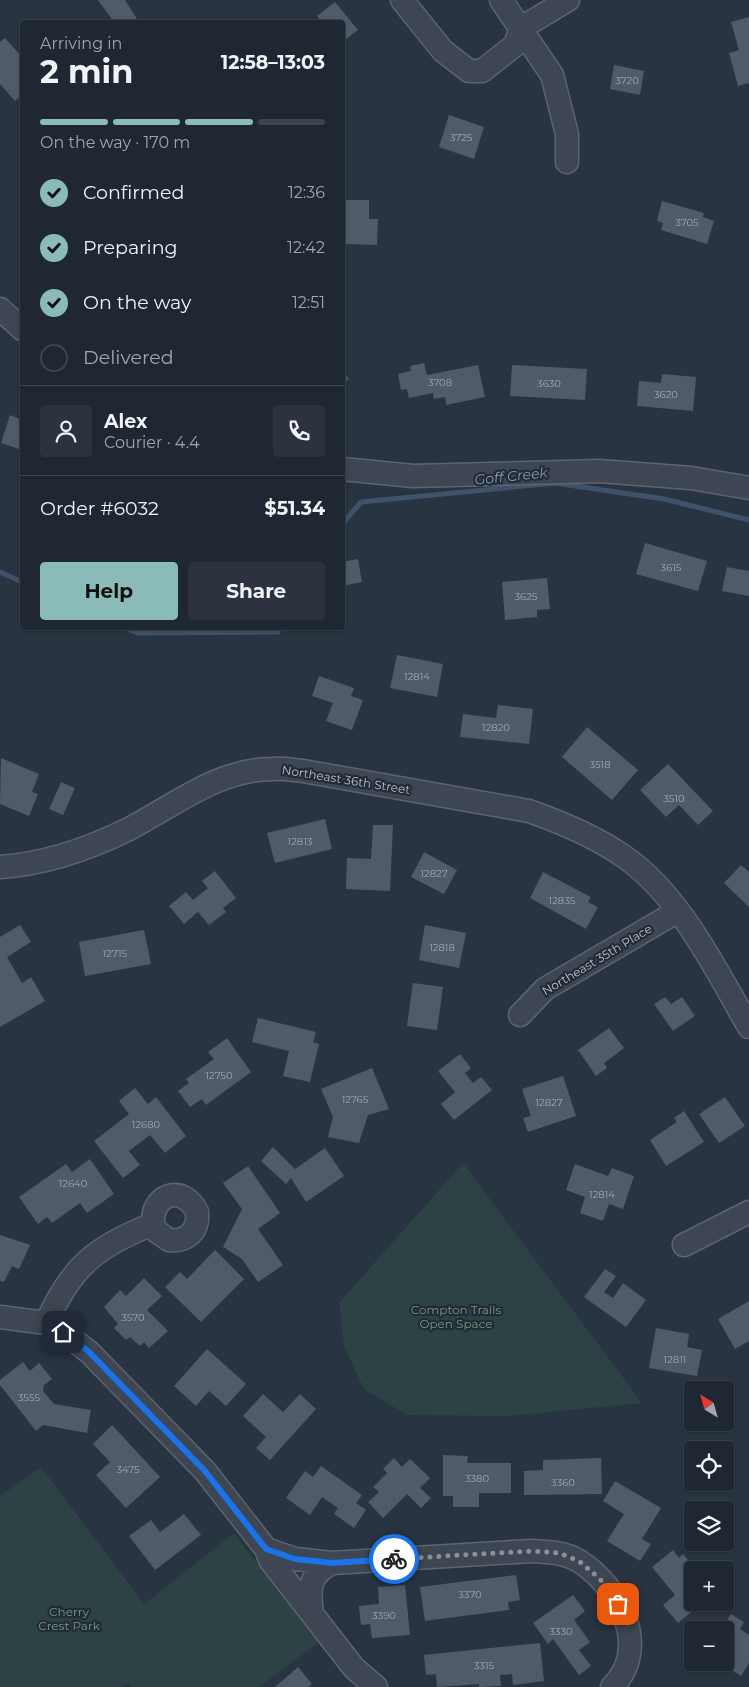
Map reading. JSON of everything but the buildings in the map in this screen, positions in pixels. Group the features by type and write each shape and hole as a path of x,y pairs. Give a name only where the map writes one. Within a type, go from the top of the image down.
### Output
{"street":[{"path":"402,0 444,51 469,71 482,70 515,45 521,28 568,0"},
{"path":"501,0 552,75 566,134 567,162"},
{"path":"0,310 20,327"},
{"path":"345,469 413,476 599,471 691,478 749,488"},
{"name":"Northeast 36th Street","path":"0,867 51,860 90,847 129,829 218,780 251,770 273,768 303,771 530,812 560,822 596,839 627,858 678,911 696,936 749,1027"},
{"name":"Northeast 35th Place","path":"520,1015 545,989 678,911"},
{"path":"684,1245 749,1212"},
{"path":"46,1323 58,1298 77,1268 98,1252 129,1234 153,1224"},
{"path":"0,1317 46,1323 63,1332 89,1352 205,1471 266,1549 270,1560 354,1668 376,1687"},
{"path":"266,1549 295,1559 332,1563 531,1551 559,1553 579,1561 600,1579 618,1604 628,1624 632,1642 629,1661 622,1677 612,1687"},
{"path":"312,1614 310,1592 313,1580 320,1569 332,1563"}],"green space":[{"name":"Compton Trails Open Space","path":"463,1163 642,1403 507,1416 407,1415 364,1389 344,1346 339,1303"},
{"name":"Cherry Crest Park","path":"41,1467 144,1604 234,1533 318,1643 259,1687 131,1687 128,1683 122,1687 0,1687 0,1496"}],"waterway":[{"name":"Goff Creek","path":"345,521 361,502 555,483 664,499 749,520"},
{"name":"Goff Creek","path":"0,572 20,581"},
{"name":"Goff Creek","path":"130,630 138,633 278,632 279,630"}],"way so far":[{"path":"394,1559 531,1551 559,1553 579,1561 600,1579 618,1604"}],"route":[{"path":"63,1332 89,1352 205,1471 266,1549 295,1559 332,1563 394,1559"}]}
